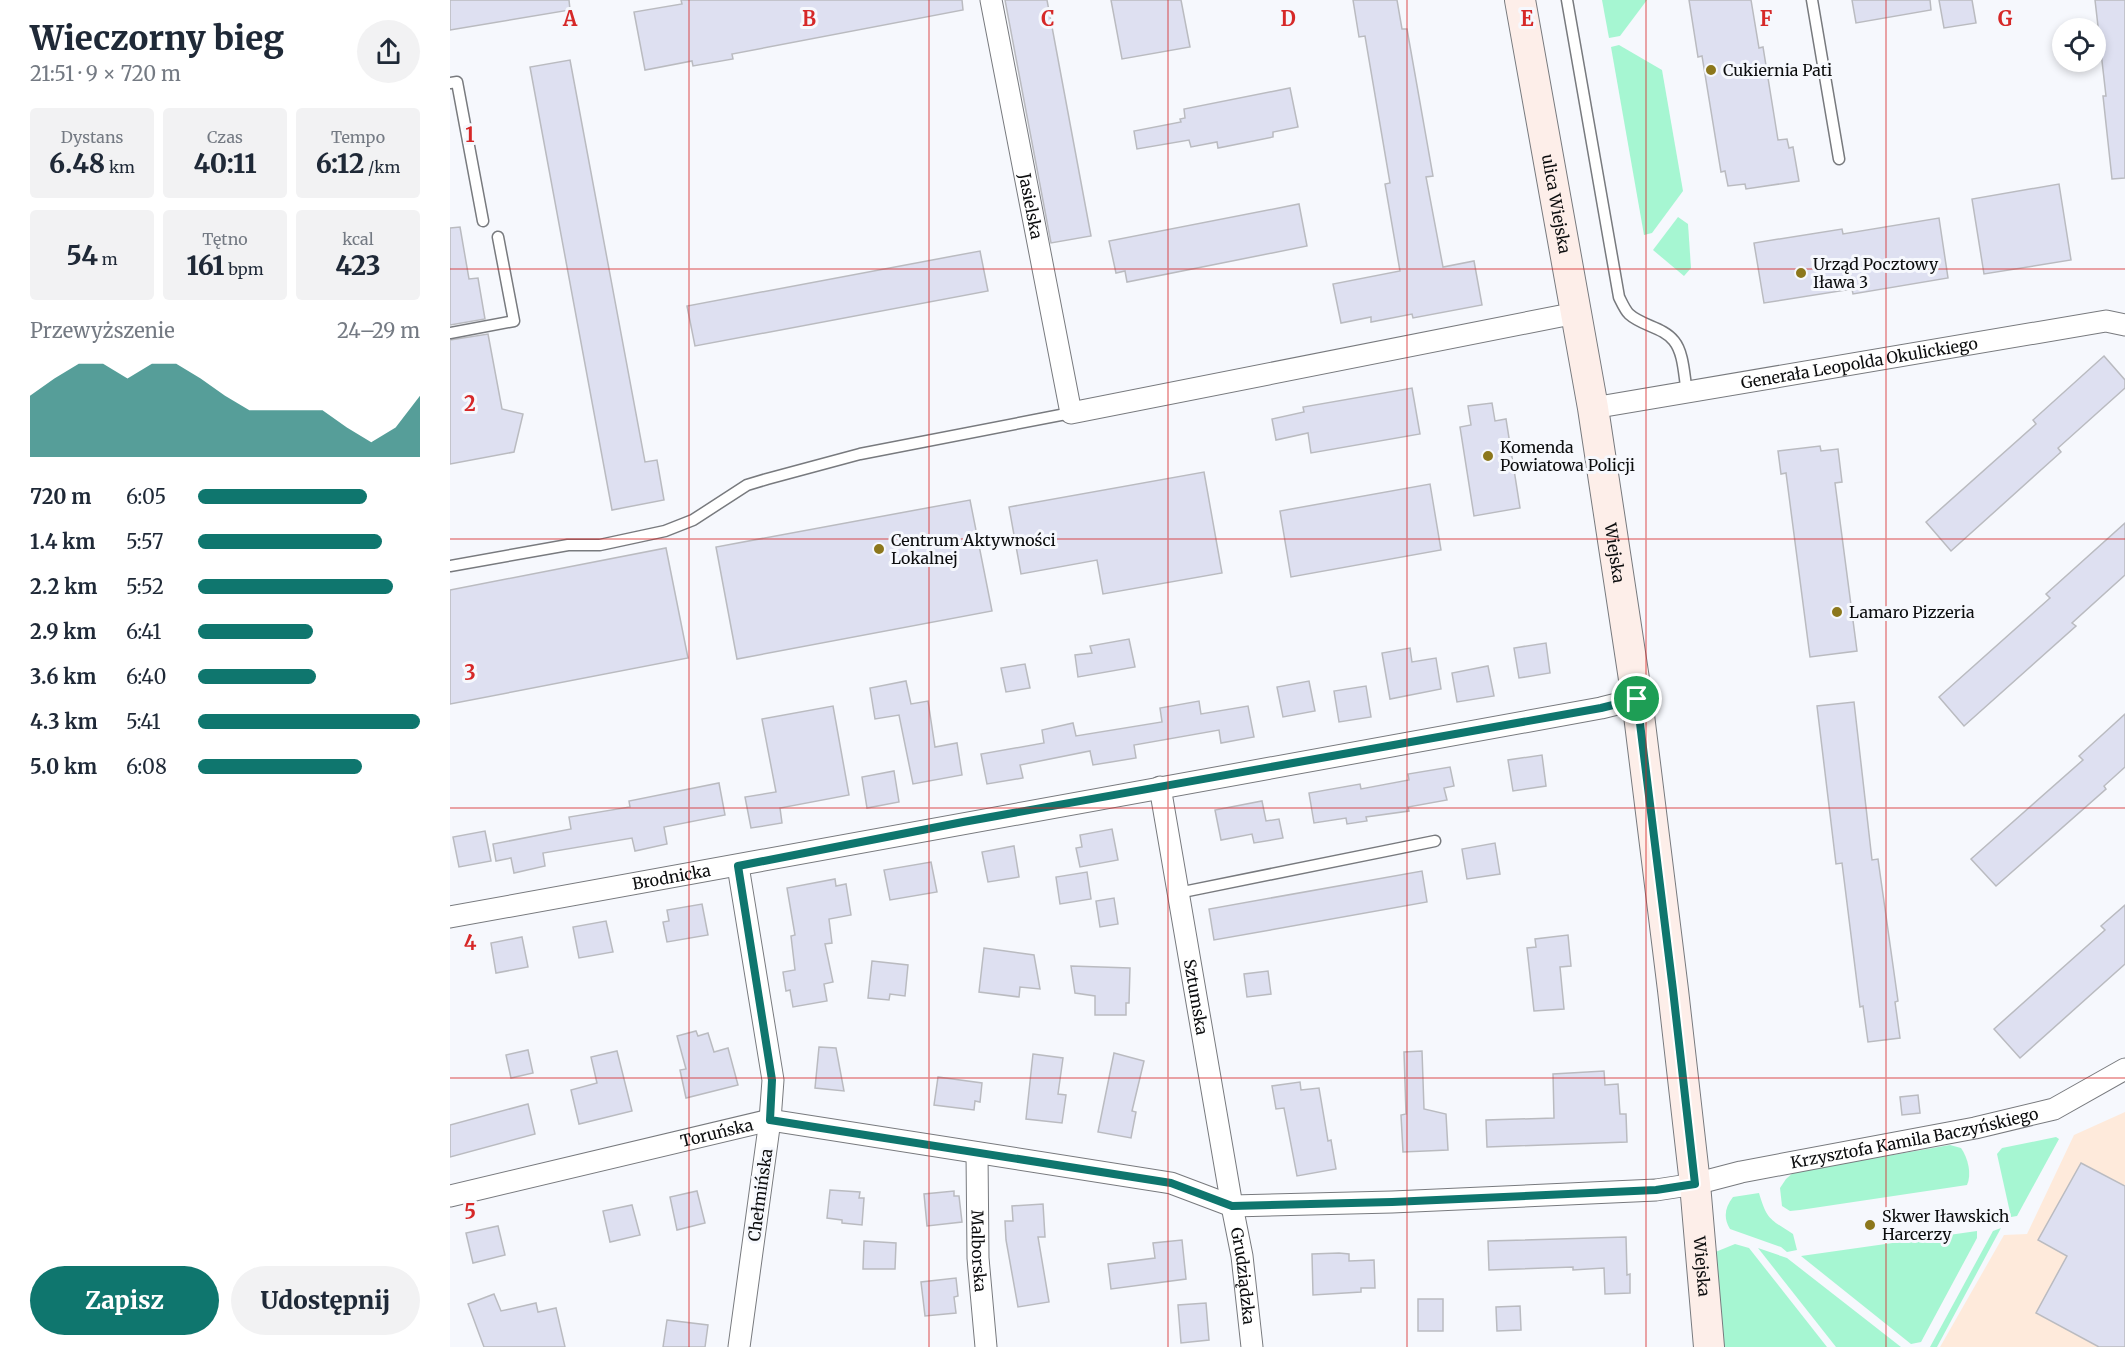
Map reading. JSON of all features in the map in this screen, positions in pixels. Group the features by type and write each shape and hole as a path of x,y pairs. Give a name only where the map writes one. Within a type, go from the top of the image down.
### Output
{"street":[{"name":"Jasielska","path":"991,0 1071,413"},
{"name":"ulica Wiejska","path":"1520,0 1593,408"},
{"path":"1071,413 1576,313"},
{"name":"Generała Leopolda Okulickiego","path":"1593,408 2106,321 2125,325"},
{"name":"Wiejska","path":"1593,408 1637,699 1672,979 1695,1184 1709,1347"},
{"name":"Brodnicka","path":"450,917 738,866 963,822 1601,708 1637,699"},
{"name":"Sztumska","path":"1160,787 1232,1206"},
{"name":"Chełmińska","path":"738,866 772,1080 770,1120 739,1347"},
{"name":"Krzysztofa Kamila Baczyńskiego","path":"1232,1206 1392,1202 1656,1190 1983,1126 2054,1108 2125,1069"},
{"name":"Toruńska","path":"450,1196 770,1120 1171,1183 1232,1206"},
{"name":"Malborska","path":"977,1153 978,1258 986,1347"},
{"name":"Grudziądzka","path":"1232,1206 1242,1256 1252,1347"}],"lane":[{"path":"1567,0 1620,297 1628,312 1643,324 1661,331 1674,341 1680,354 1686,392"},
{"path":"1812,0 1839,159"},
{"path":"450,83 457,82 483,221"},
{"path":"450,333 514,321 498,237"},
{"path":"450,566 568,545 600,545 665,531 693,520 747,485 767,479 860,454 1071,413"},
{"path":"1178,892 1435,841"}],"shaded area":[{"path":"2125,1112 2125,1347 1940,1347 2004,1235 2027,1234 2074,1135"}],"green space":[{"path":"1602,0 1647,0 1620,36 1609,38"},
{"path":"1619,45 1662,70 1683,191 1652,233 1644,235 1611,47"},
{"path":"1678,217 1688,224 1691,268 1684,276 1653,250"},
{"path":"2056,1137 2059,1139 2017,1216 2011,1217 1997,1154 2002,1148"},
{"path":"1950,1145 1961,1148 1966,1156 1969,1171 1967,1185 1800,1210 1790,1211 1782,1206 1780,1188 1794,1172"},
{"path":"1759,1193 1764,1209 1770,1218 1793,1234 1797,1250 1787,1252 1781,1247 1730,1229 1726,1221 1726,1213 1733,1197"},
{"path":"2001,1228 1937,1347 1930,1347 1993,1231"},
{"path":"1977,1231 1977,1238 1921,1342 1911,1344 1801,1256"},
{"path":"1735,1244 1749,1248 1827,1347 1723,1347 1713,1253"},
{"path":"1758,1248 1787,1258 1901,1347 1836,1347"}],"building":[{"path":"450,0 569,0 570,10 450,30"},
{"path":"681,0 962,0 963,10 732,54 733,59 693,66 692,61 645,70 634,12 682,4"},
{"path":"1005,0 1047,0 1091,236 1051,243"},
{"path":"1111,0 1181,0 1190,47 1122,59"},
{"path":"1353,0 1397,0 1402,29 1407,29 1433,176 1426,177 1443,267 1474,261 1482,305 1413,318 1412,314 1371,322 1371,317 1341,323 1333,284 1400,271 1385,184 1390,183 1365,36 1359,37"},
{"path":"1689,0 1751,0 1759,48 1763,47 1778,140 1787,139 1789,148 1793,147 1799,181 1746,189 1745,184 1728,186 1725,171 1721,172 1702,56 1698,57"},
{"path":"1852,0 1930,0 1931,10 1856,23"},
{"path":"1939,0 1972,0 1976,23 1944,28"},
{"path":"2095,0 2125,0 2125,178 2112,179 2103,96 2106,96 2103,72 2106,72 2106,18 2097,18"},
{"path":"570,60 645,462 657,460 664,500 612,510 530,67"},
{"path":"1290,88 1298,127 1273,132 1273,137 1218,148 1217,142 1191,147 1189,140 1137,149 1134,131 1181,122 1180,119 1185,118 1184,109"},
{"path":"2059,184 2071,260 1984,274 1972,199"},
{"path":"1299,204 1307,246 1127,282 1125,271 1116,273 1109,241"},
{"path":"1939,218 1948,278 1853,294 1852,289 1764,303 1754,243 1842,229 1843,234"},
{"path":"460,227 469,279 478,278 485,319 450,325 450,228"},
{"path":"980,251 988,291 695,346 687,306"},
{"path":"488,334 502,409 523,414 514,452 450,464 450,340"},
{"path":"2104,356 2125,380 2125,388 2058,448 2061,452 1951,551 1926,522 2036,424 2033,420"},
{"path":"1412,388 1420,434 1311,453 1308,433 1276,440 1272,419 1304,412 1303,407"},
{"name":"Komenda Powiatowa Policji","path":"1492,403 1495,421 1506,419 1520,508 1474,516 1460,427 1471,425 1468,406"},
{"path":"1820,446 1821,451 1838,449 1842,482 1835,483 1857,651 1810,657 1786,473 1781,474 1778,451"},
{"path":"1204,472 1222,573 1103,594 1097,560 1021,574 1009,507"},
{"path":"1430,484 1441,550 1291,577 1280,511"},
{"path":"970,500 992,611 737,659 716,547"},
{"path":"2125,523 2125,575 2072,623 2076,626 1964,726 1939,697 2050,598 2046,594"},
{"path":"666,548 688,658 450,704 450,590"},
{"path":"1129,639 1135,667 1078,677 1075,655 1092,653 1090,646"},
{"path":"1546,643 1550,673 1519,678 1514,648"},
{"path":"1410,648 1412,662 1436,658 1441,689 1390,699 1382,653"},
{"path":"1025,664 1030,688 1006,692 1001,668"},
{"path":"1488,666 1494,696 1457,702 1452,673"},
{"path":"906,681 911,704 928,701 935,747 957,743 962,775 913,784 899,715 875,719 870,688"},
{"path":"1309,681 1315,711 1283,717 1277,687"},
{"path":"1366,686 1371,717 1339,722 1334,691"},
{"path":"1199,701 1201,714 1248,706 1254,737 1221,743 1219,730 1134,745 1136,758 1093,765 1090,751 1020,765 1023,778 987,784 981,754 1044,743 1042,730 1073,723 1076,736 1162,722 1160,708"},
{"path":"1854,702 1872,860 1878,859 1898,1001 1895,1002 1900,1038 1868,1042 1863,1006 1860,1007 1842,863 1836,864 1817,706"},
{"path":"833,706 849,795 780,808 782,823 751,828 745,797 776,792 762,719"},
{"path":"2125,714 2125,767 2104,786 2106,789 1996,886 1971,859 2083,760 2079,756"},
{"path":"1542,755 1546,786 1513,791 1508,760"},
{"path":"1450,767 1454,786 1444,788 1447,800 1408,807 1409,811 1366,817 1367,821 1347,824 1346,818 1314,823 1309,793 1360,784 1361,789 1409,780 1408,774"},
{"path":"894,771 899,802 867,808 862,777"},
{"path":"719,783 725,815 664,827 667,844 635,851 632,838 543,853 545,866 514,873 511,858 496,861 493,844 571,829 569,817 630,807 629,801"},
{"path":"1262,801 1266,821 1279,819 1283,838 1254,843 1252,834 1221,840 1215,810"},
{"path":"1112,829 1118,860 1080,867 1076,848 1082,847 1080,835"},
{"path":"485,831 491,861 459,867 453,837"},
{"path":"1495,843 1500,874 1467,879 1462,849"},
{"path":"1014,846 1019,877 988,882 982,852"},
{"path":"931,862 937,892 890,900 884,870"},
{"path":"1422,871 1427,902 1214,940 1209,909"},
{"path":"1087,872 1091,899 1060,904 1056,877"},
{"path":"835,879 836,886 846,884 851,915 829,919 832,943 825,944 833,982 824,984 827,1001 793,1007 790,990 786,991 783,972 795,970 791,936 795,935 787,888"},
{"path":"1114,898 1118,924 1100,927 1096,901"},
{"path":"702,904 708,935 667,942 663,922 669,921 667,910"},
{"path":"2125,905 2125,964 2020,1058 1994,1029 2105,930 2101,926"},
{"path":"606,921 613,952 579,958 573,927"},
{"path":"1568,935 1571,966 1560,967 1564,1009 1534,1011 1527,948 1536,947 1535,939"},
{"path":"522,937 528,967 496,973 491,943"},
{"path":"984,948 1034,955 1040,989 1020,987 1019,997 979,992"},
{"path":"872,961 908,965 905,996 890,994 889,1000 868,998"},
{"path":"1071,966 1130,968 1129,1003 1126,1003 1126,1015 1095,1015 1095,996 1075,993"},
{"path":"1268,971 1271,994 1247,997 1244,974"},
{"path":"696,1031 698,1036 708,1033 714,1052 728,1048 738,1085 686,1098 680,1070 686,1069 677,1036"},
{"path":"819,1047 836,1048 844,1091 815,1088"},
{"path":"528,1050 533,1073 511,1078 506,1055"},
{"path":"617,1051 632,1111 579,1124 571,1090 597,1083 591,1057"},
{"path":"1422,1051 1424,1109 1446,1114 1448,1150 1403,1152 1401,1115 1406,1114 1404,1052"},
{"path":"1114,1053 1144,1061 1132,1111 1136,1112 1131,1138 1098,1132"},
{"path":"1033,1054 1063,1058 1058,1094 1066,1095 1062,1123 1026,1119"},
{"path":"1604,1071 1605,1085 1618,1084 1620,1114 1626,1114 1627,1142 1487,1147 1486,1120 1554,1118 1553,1074"},
{"path":"938,1077 982,1083 980,1102 975,1101 974,1110 934,1105"},
{"path":"1300,1082 1301,1090 1319,1088 1328,1141 1331,1140 1336,1169 1297,1176 1284,1108 1276,1109 1272,1086"},
{"path":"1918,1095 1920,1113 1902,1115 1900,1097"},
{"path":"528,1104 535,1134 450,1157 450,1125"},
{"path":"2081,1163 2125,1186 2125,1347 2099,1347 2036,1313 2067,1256 2038,1240"},
{"path":"830,1190 860,1192 859,1198 864,1198 862,1225 842,1223 842,1220 827,1218"},
{"path":"697,1191 705,1223 677,1230 670,1197"},
{"path":"954,1191 954,1196 959,1196 962,1222 927,1226 924,1194"},
{"path":"1043,1204 1045,1237 1038,1237 1049,1302 1018,1307 1006,1240 1005,1221 1013,1221 1012,1206"},
{"path":"632,1205 640,1235 610,1242 603,1211"},
{"path":"498,1226 505,1255 473,1263 466,1233"},
{"path":"1626,1237 1630,1293 1605,1294 1604,1268 1489,1270 1488,1241"},
{"path":"1182,1240 1186,1279 1111,1289 1108,1264 1155,1258 1153,1243"},
{"path":"864,1241 896,1243 895,1269 863,1269"},
{"path":"1312,1254 1349,1254 1349,1261 1374,1260 1375,1288 1361,1288 1361,1292 1313,1295"},
{"path":"956,1278 958,1296 954,1297 956,1313 925,1316 921,1282"},
{"path":"494,1294 501,1311 536,1303 538,1312 556,1308 565,1347 484,1347 468,1304"},
{"path":"1418,1299 1443,1299 1443,1331 1418,1331"},
{"path":"1206,1303 1209,1340 1181,1343 1178,1305"},
{"path":"1520,1306 1521,1330 1497,1331 1496,1307"},
{"path":"667,1320 708,1325 705,1347 663,1347"}],"place":[{"name":"Cukiernia Pati","path":"1711,70"},
{"name":"Urząd Pocztowy Iława 3","path":"1801,273"},
{"name":"Komenda Powiatowa Policji","path":"1488,456"},
{"name":"Centrum Aktywności Lokalnej","path":"879,549"},
{"name":"Lamaro Pizzeria","path":"1837,612"},
{"name":"Skwer Iławskich Harcerzy","path":"1870,1225"}],"route":[{"path":"1637,699 1695,1184 1656,1190 1392,1202 1232,1206 1171,1183 770,1120 772,1080 738,866 963,822 1601,708 1637,699"}]}
